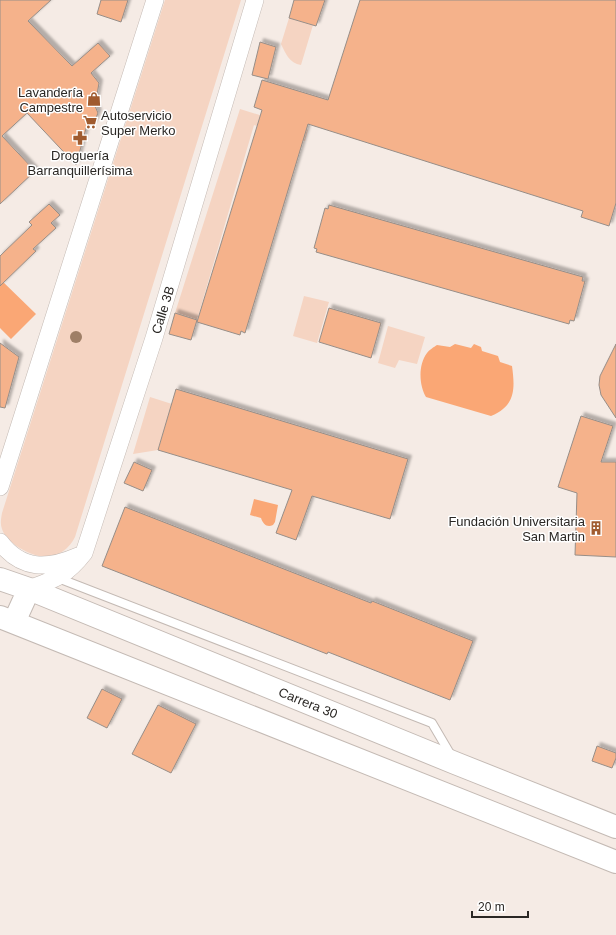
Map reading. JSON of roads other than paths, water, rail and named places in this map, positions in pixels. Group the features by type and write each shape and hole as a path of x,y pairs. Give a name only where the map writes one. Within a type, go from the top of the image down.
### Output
{"main road":[{"name":"Carrera 30","path":"0,579 29,589 616,827"},
{"path":"29,589 7,619 616,862"}],"street":[{"path":"0,487 155,0"},
{"name":"Calle 3B","path":"29,589 58,578 73,567 84,553 154,338 255,0"},
{"path":"0,542 7,552 27,564 49,566 64,562 84,553"}],"lane":[{"path":"58,578 432,723 455,763"}],"place":[{"name":"Lavandería Campestre","path":"94,99"},
{"name":"Autoservicio Super Merko","path":"90,122"},
{"name":"Droguería Barranquillerísima","path":"80,138"},
{"name":"Fundación Universitaria San Martin","path":"596,528"}]}
